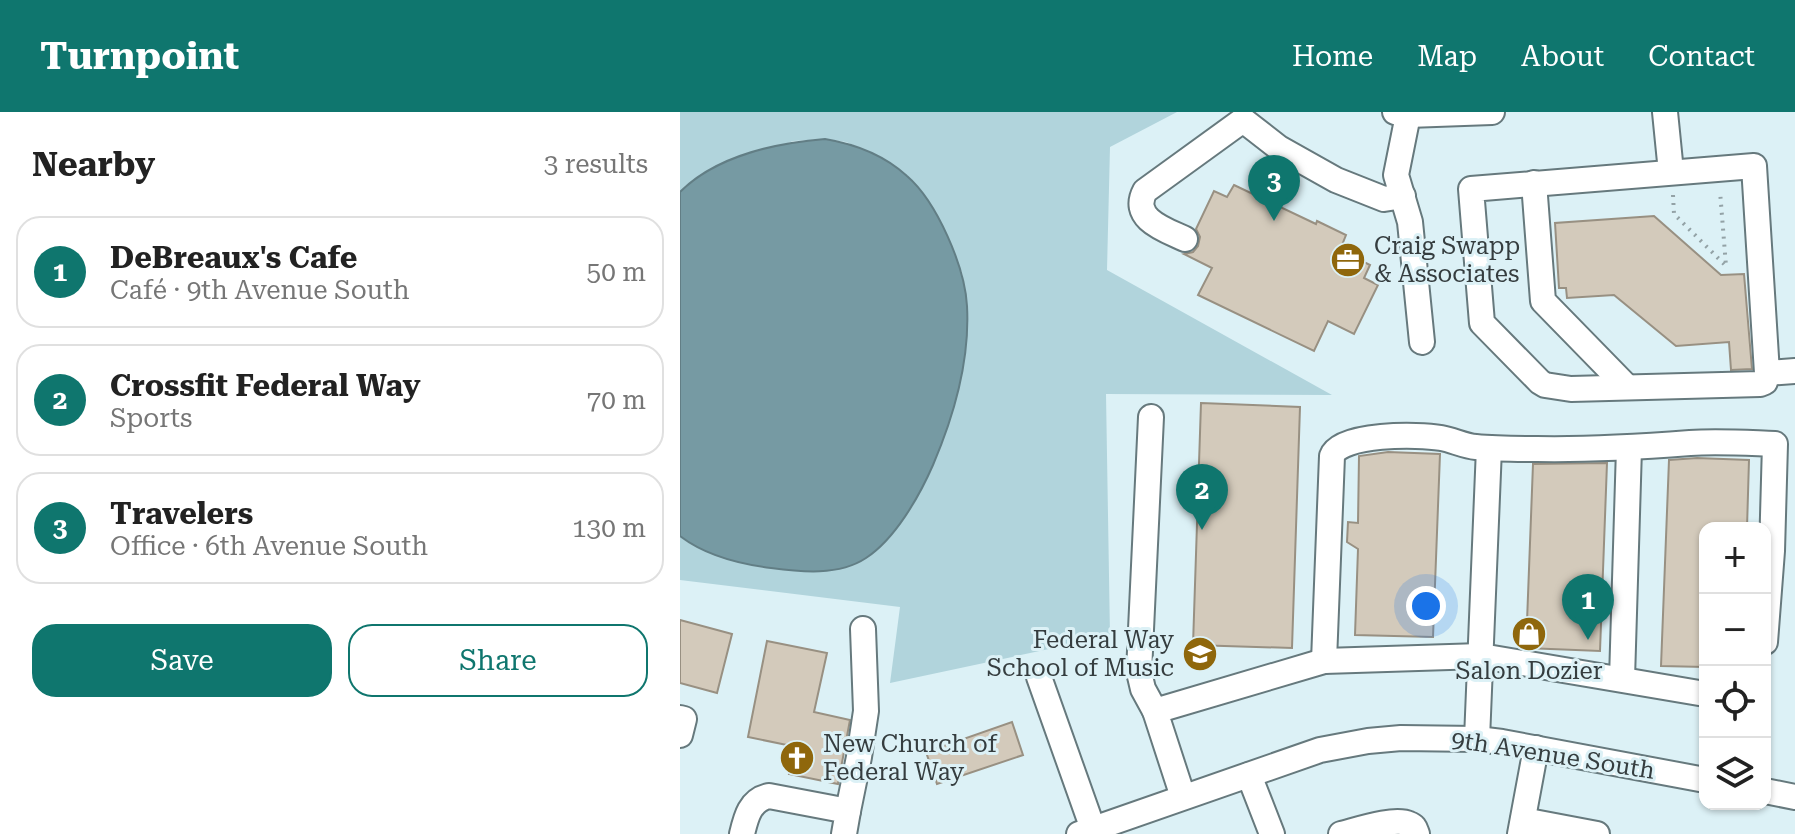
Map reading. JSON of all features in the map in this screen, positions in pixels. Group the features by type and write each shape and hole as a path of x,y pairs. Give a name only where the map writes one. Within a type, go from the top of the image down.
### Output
{"street":[{"path":"1422,342 1410,222 1396,175 1401,113 1492,112"},
{"path":"1665,112 1671,172"},
{"path":"1185,239 1153,224 1142,210 1142,196 1243,120 1279,148 1336,180 1384,199 1403,196"},
{"path":"1754,166 1767,373 1767,379 1760,384 1571,389 1545,385 1482,323 1471,189 1718,169 1754,166"},
{"path":"1534,183 1543,301 1627,387"},
{"path":"1767,373 1795,371"},
{"path":"1151,417 1139,672 1183,797"},
{"path":"1324,661 1332,456 1334,450 1346,444 1371,437 1443,438 1466,446 1489,448 1595,450 1693,443 1775,444 1785,470 1769,594"},
{"path":"1477,739 1489,448"},
{"path":"1622,679 1629,448"},
{"path":"742,834 747,815 763,797 774,796 846,822 866,711 863,629"},
{"path":"1155,711 1324,661 1481,656 1699,693"},
{"path":"1039,677 1086,832"},
{"path":"680,718 684,719 680,735"},
{"name":"9th Avenue South","path":"1086,832 1310,753 1368,741 1401,738 1477,739 1699,779"},
{"path":"1536,748 1521,827 1597,834"},
{"path":"1249,775 1272,834"},
{"path":"1771,792 1795,797"},
{"path":"1341,834 1400,821 1411,824 1417,834"}],"path":[{"path":"1671,172 1674,214 1726,266 1718,169"}],"shaded area":[{"path":"680,112 1177,112 1110,147 1107,270 1332,395 1106,394 1110,636 890,683 900,607 680,580 680,536 715,555 749,565 816,571 888,539 912,507 943,441 962,371 966,341 967,305 962,272 908,176 875,154 846,142 825,139 793,141 689,184 680,192"},
{"path":"825,139 858,147 889,162 918,187 929,202 948,236 961,273 967,306 966,347 954,407 941,446 921,490 896,529 877,550 855,564 832,570 795,571 723,558 680,536 680,192 729,160 767,148"}],"building":[{"path":"1234,185 1346,235 1340,250 1370,265 1364,278 1378,285 1354,334 1328,321 1314,351 1198,295 1212,268 1184,254 1193,252 1198,246 1200,237 1196,229 1214,191 1227,197"},
{"path":"1654,216 1721,275 1744,274 1752,369 1731,370 1729,342 1676,346 1614,295 1567,298 1566,288 1559,288 1555,223"},
{"path":"1201,403 1300,407 1292,648 1193,645"},
{"path":"1388,452 1440,454 1433,637 1355,635 1358,549 1347,542 1348,522 1358,523 1359,456"},
{"path":"1669,460 1749,460 1747,522 1699,522 1699,667 1661,666"},
{"path":"1607,463 1600,651 1526,648 1533,464"},
{"path":"680,620 732,634 717,693 680,683"},
{"path":"767,641 827,653 814,712 850,720 838,784 789,774 790,768 783,766 787,745 748,737"},
{"path":"1012,722 1023,755 937,784 926,752"}],"place":[{"name":"Travelers","path":"1274,221"},
{"name":"Craig Swapp & Associates","path":"1348,260"},
{"name":"Crossfit Federal Way","path":"1202,530"},
{"name":"Salon Dozier","path":"1529,634"},
{"name":"DeBreaux's Cafe","path":"1588,640"},
{"name":"Federal Way School of Music","path":"1200,654"},
{"name":"New Church of Federal Way","path":"797,758"}]}
